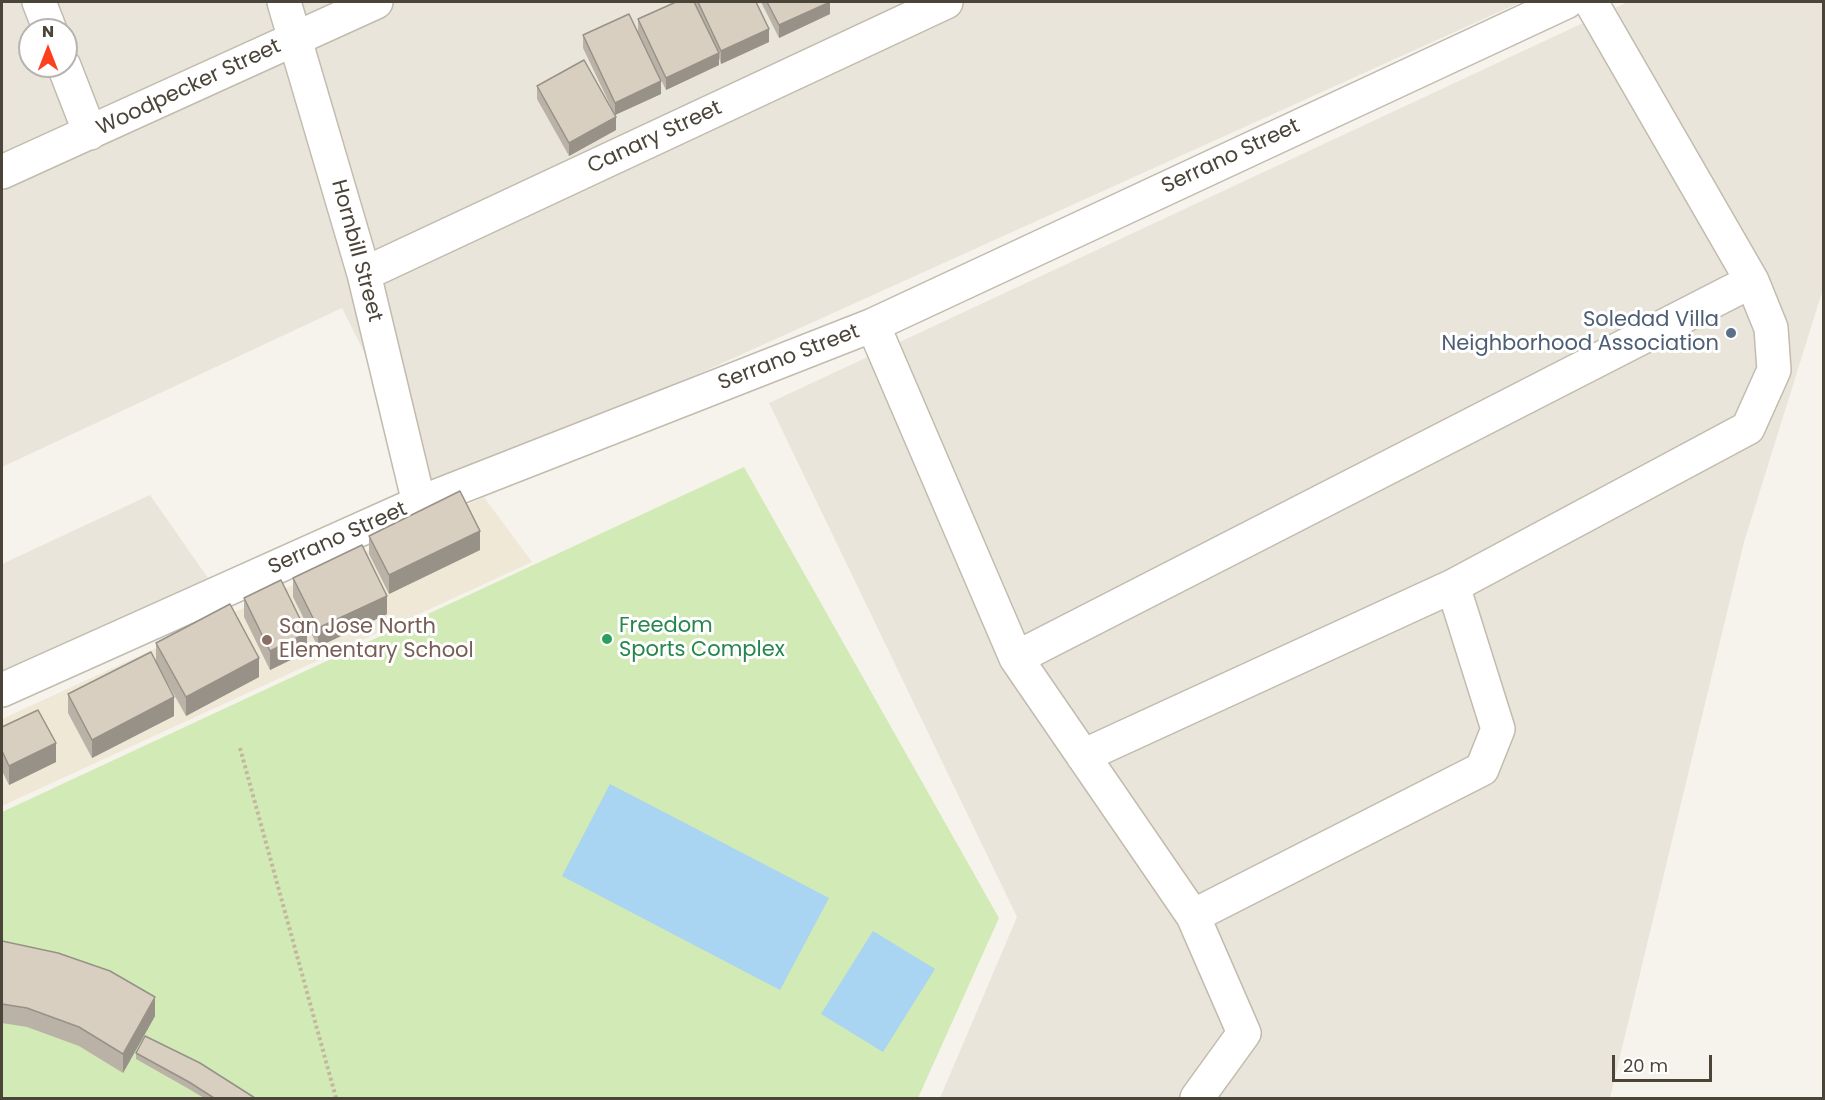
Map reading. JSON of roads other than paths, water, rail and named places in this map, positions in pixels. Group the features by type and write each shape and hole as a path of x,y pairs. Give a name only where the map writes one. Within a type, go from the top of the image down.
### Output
{"street":[{"path":"39,2 45,18"},
{"name":"Hornbill Street","path":"284,2 364,274 419,503"},
{"name":"Woodpecker Street","path":"2,172 376,2"},
{"name":"Canary Street","path":"364,274 946,2"},
{"name":"Serrano Street","path":"2,690 419,503 873,325 1566,2"},
{"path":"1083,756 1453,586 1748,428 1774,370 1772,328 1752,281 1591,2"},
{"path":"69,78 90,133"},
{"path":"1016,658 1752,281"},
{"path":"873,325 1016,658 1193,916 1244,1033 1197,1098"},
{"path":"1193,916 1482,769 1498,729 1453,586"}],"water":[{"path":"610,784 829,898 780,990 562,876"},
{"path":"873,931 935,969 883,1052 821,1014"}],"place":[{"name":"Soledad Villa Neighborhood Association","path":"1731,333"},
{"name":"Freedom Sports Complex","path":"607,639"},
{"name":"San Jose North Elementary School","path":"267,640"}]}
